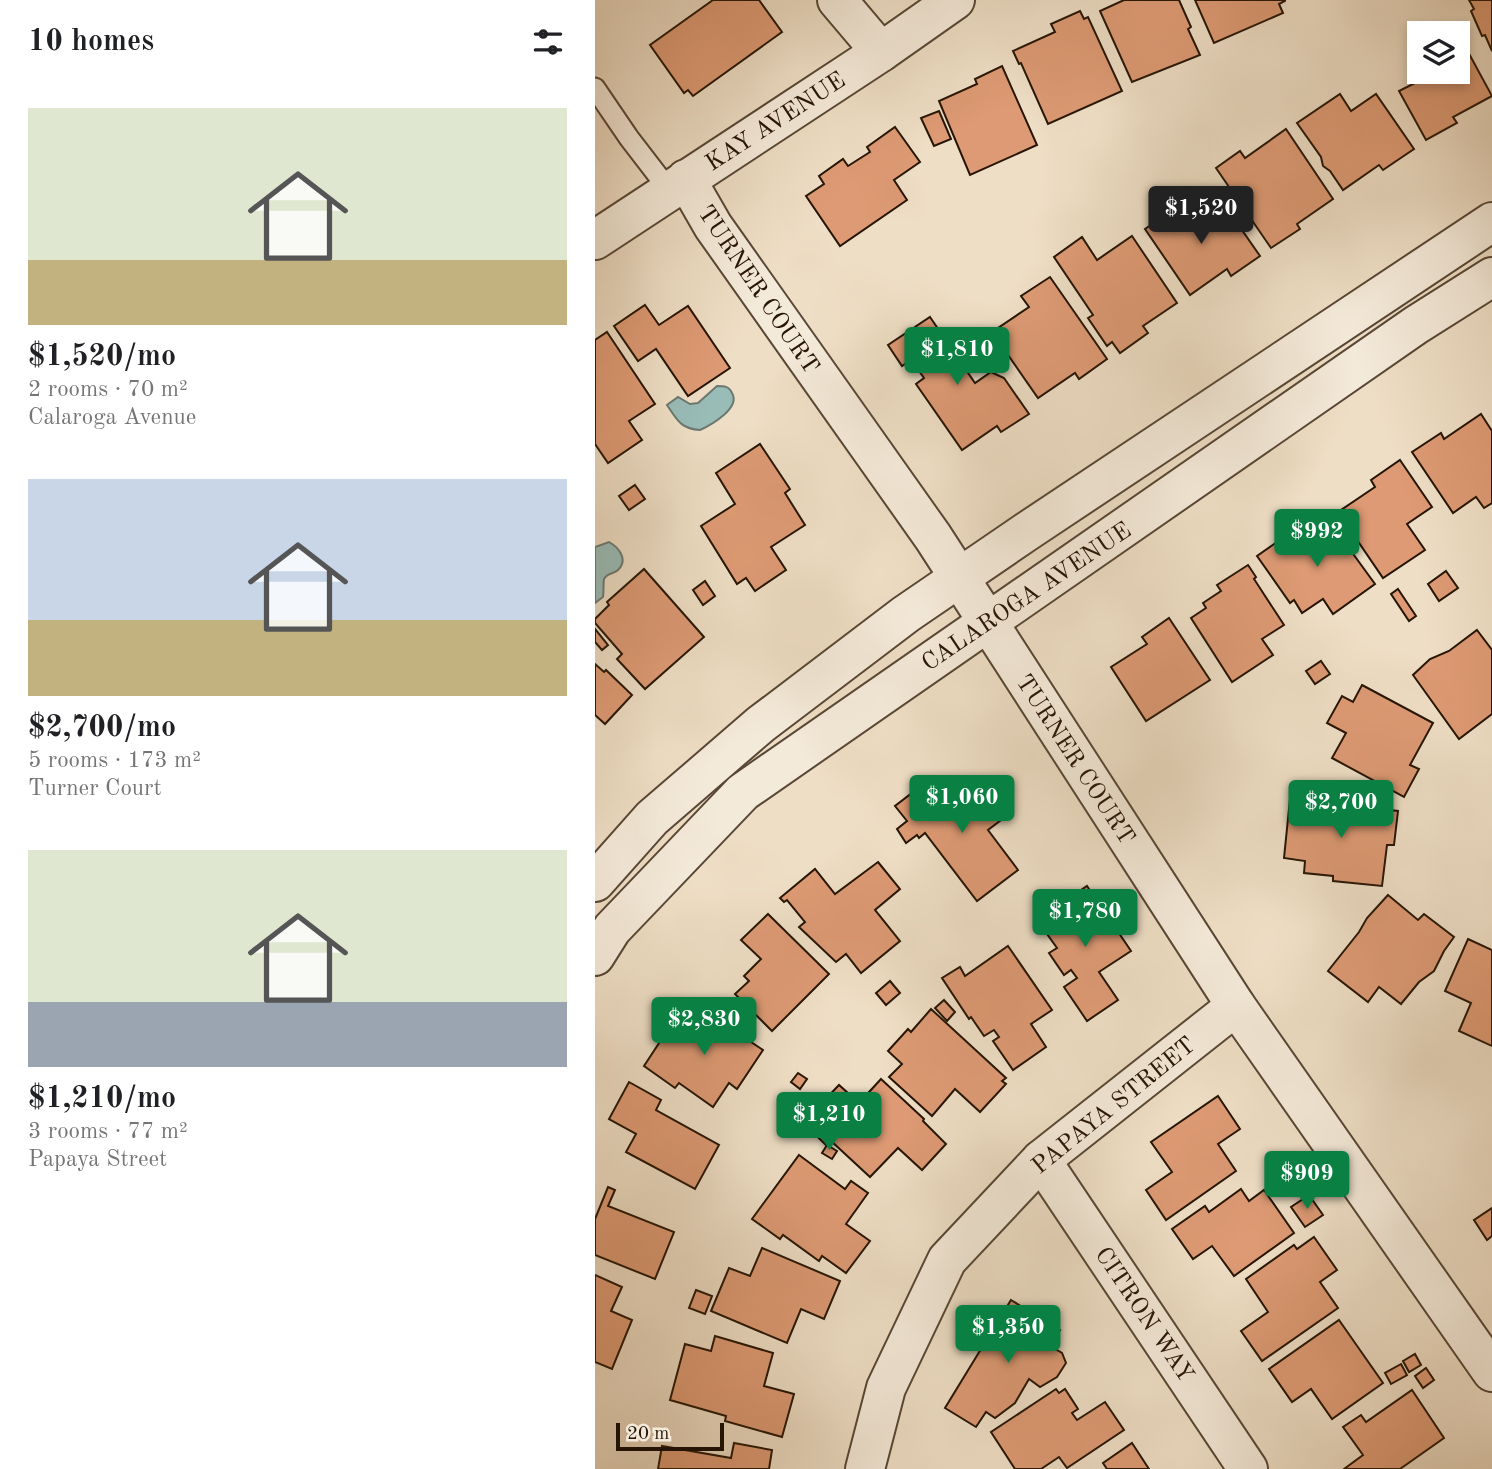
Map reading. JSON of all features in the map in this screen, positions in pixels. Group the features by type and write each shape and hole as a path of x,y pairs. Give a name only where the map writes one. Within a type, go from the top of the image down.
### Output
{"street":[{"path":"837,0 881,52"},
{"name":"KAY AVENUE","path":"595,240 881,52 954,0"},
{"name":"TURNER COURT","path":"678,184 713,226 959,578 1236,1006 1492,1372"},
{"path":"595,882 652,818 761,724 906,614 1492,222"},
{"name":"CALAROGA AVENUE","path":"595,956 612,929 743,792 1416,325 1492,277"},
{"name":"PAPAYA STREET","path":"865,1469 886,1388 947,1260 1041,1160 1236,1006"},
{"name":"CITRON WAY","path":"1041,1160 1248,1469"}],"lane":[{"path":"595,88 629,138 678,184"}],"water":[{"path":"717,386 729,389 734,399 729,410 700,430 684,426 667,405 678,397 690,404 698,403"},
{"path":"609,542 619,550 623,562 618,570 604,579 603,597 595,603 595,547"}],"building":[{"path":"713,0 759,0 782,32 693,96 688,90 684,93 650,45"},
{"path":"1124,0 1179,0 1200,55 1132,82 1100,11"},
{"path":"1195,0 1285,1 1279,4 1283,13 1214,43"},
{"path":"1469,0 1492,0 1492,51 1485,35 1482,36"},
{"path":"1080,11 1084,19 1088,17 1122,91 1048,124 1013,51 1055,32 1051,24"},
{"path":"1470,55 1492,96 1453,117 1457,123 1426,140 1399,91 1413,84 1470,84"},
{"path":"1002,66 1037,145 970,175 939,101 977,84 975,79"},
{"path":"1340,94 1351,111 1376,94 1414,149 1383,170 1379,165 1343,190 1330,171 1323,166 1321,157 1297,123"},
{"path":"939,111 951,139 934,146 921,118"},
{"path":"895,127 920,162 894,180 907,200 840,246 806,196 824,184 819,176 843,159 848,166 870,152 867,147"},
{"path":"1286,129 1333,199 1297,224 1300,229 1271,248 1216,168 1240,151 1245,158"},
{"path":"1186,201 1204,226 1228,210 1260,256 1231,276 1227,269 1190,295 1145,229"},
{"path":"1132,236 1177,303 1143,326 1148,333 1120,353 1112,342 1107,346 1088,318 1093,315 1054,257 1082,237 1097,260"},
{"path":"1050,277 1107,359 1079,379 1075,373 1038,398 992,332 1029,307 1021,296"},
{"path":"645,305 659,325 688,306 730,368 688,396 656,349 638,361 614,326"},
{"path":"930,317 975,383 991,372 1004,378 1029,414 1001,432 997,426 962,450 916,384 924,378 911,360 902,366 888,345"},
{"path":"607,332 655,404 629,421 642,440 608,463 595,444 595,340"},
{"path":"1481,414 1492,431 1492,503 1484,508 1476,497 1453,513 1412,452 1441,433 1444,439"},
{"path":"760,444 790,489 785,493 805,525 771,547 786,570 755,591 746,578 737,584 701,526 735,504 716,473"},
{"path":"1400,460 1432,507 1407,524 1425,550 1383,578 1338,512 1375,487 1371,480"},
{"path":"635,485 645,499 629,510 619,496"},
{"path":"1327,518 1375,584 1333,614 1323,599 1302,613 1294,600 1290,603 1257,556 1287,535 1292,543"},
{"path":"1248,565 1284,625 1262,639 1273,655 1232,682 1191,618 1206,608 1203,603 1221,591 1217,585"},
{"path":"644,569 704,637 645,689 617,659 622,654 595,623 595,619 609,605 607,602"},
{"path":"1446,571 1458,588 1439,601 1428,584"},
{"path":"705,581 715,596 703,605 693,590"},
{"path":"1398,589 1416,616 1409,621 1391,594"},
{"path":"1169,618 1210,680 1146,721 1111,667 1147,644 1142,637"},
{"path":"595,629 608,645 602,650 595,642"},
{"path":"1477,630 1492,650 1492,714 1459,739 1413,675 1430,659 1449,651"},
{"path":"1321,661 1330,674 1315,684 1306,671"},
{"path":"595,664 604,672 606,670 632,695 605,724 595,715"},
{"path":"1362,685 1433,723 1410,765 1419,769 1404,797 1332,758 1346,733 1327,723 1342,696 1353,702"},
{"path":"990,782 1013,811 988,830 1018,870 977,901 925,833 906,843 897,829 907,821 895,806 925,783 946,810 962,797 965,801"},
{"path":"1290,799 1398,811 1394,845 1387,845 1382,886 1333,881 1333,876 1304,873 1305,861 1284,858"},
{"path":"878,862 900,889 875,910 900,941 861,973 846,954 836,962 799,927 805,922 787,900 784,902 780,898 815,869 835,894"},
{"path":"1087,886 1131,951 1099,972 1118,1000 1087,1021 1064,987 1077,978 1071,970 1064,975 1049,953 1057,948 1037,920"},
{"path":"1388,895 1418,920 1424,914 1454,937 1434,971 1419,982 1401,1004 1379,987 1368,1002 1328,971 1367,918"},
{"path":"768,914 829,974 772,1031 735,994 749,981 744,976 761,959 741,940"},
{"path":"1468,939 1492,950 1492,1046 1459,1031 1471,1003 1445,991"},
{"path":"1008,946 1052,1010 1031,1024 1046,1047 1013,1070 993,1041 999,1037 994,1030 984,1036 971,1017 969,1019 942,978 960,967 965,976"},
{"path":"890,981 900,993 886,1005 876,993"},
{"path":"944,1000 955,1012 947,1021 935,1008"},
{"path":"697,1006 763,1050 737,1089 729,1083 713,1107 679,1083 675,1088 644,1066 669,1028 677,1034"},
{"path":"931,1009 1006,1078 1002,1081 1006,1084 980,1112 955,1089 932,1116 889,1077 902,1064 888,1051 908,1029 911,1032"},
{"path":"798,1073 807,1079 800,1089 791,1082"},
{"path":"881,1079 924,1119 946,1144 922,1170 898,1148 870,1177 830,1140 826,1145 803,1123 839,1085 859,1103"},
{"path":"629,1082 661,1100 656,1110 719,1145 695,1189 626,1152 636,1134 609,1119"},
{"path":"1218,1096 1240,1129 1218,1144 1236,1171 1166,1220 1146,1190 1172,1172 1151,1142"},
{"path":"827,1145 837,1151 832,1159 822,1153"},
{"path":"799,1155 845,1189 851,1181 868,1193 846,1224 870,1241 846,1273 822,1256 819,1261 783,1235 780,1239 752,1219"},
{"path":"608,1187 615,1190 608,1206 674,1232 655,1279 595,1255 595,1219"},
{"path":"1241,1189 1249,1201 1264,1190 1294,1233 1234,1276 1212,1246 1193,1259 1172,1229 1205,1206 1209,1212"},
{"path":"1309,1195 1323,1215 1305,1227 1291,1207"},
{"path":"1492,1208 1492,1236 1487,1240 1474,1220"},
{"path":"1314,1237 1337,1270 1320,1282 1338,1308 1262,1361 1241,1331 1268,1312 1246,1279 1294,1245 1297,1249"},
{"path":"762,1248 840,1281 824,1319 801,1309 787,1343 711,1311 729,1268 750,1276"},
{"path":"595,1275 622,1287 611,1311 632,1320 612,1369 595,1362"},
{"path":"696,1290 712,1296 705,1314 689,1308"},
{"path":"1011,1300 1060,1330 1050,1346 1062,1353 1066,1363 1057,1377 1040,1387 1029,1379 1015,1403 995,1418 986,1412 976,1427 945,1408"},
{"path":"1339,1320 1383,1383 1332,1419 1311,1389 1292,1402 1269,1369"},
{"path":"715,1336 773,1353 764,1386 794,1394 782,1437 725,1421 726,1416 670,1400 685,1344 711,1351"},
{"path":"1415,1354 1421,1365 1409,1372 1403,1361"},
{"path":"1401,1364 1407,1375 1391,1384 1385,1373"},
{"path":"1426,1368 1434,1380 1423,1388 1415,1376"},
{"path":"1056,1389 1059,1393 1065,1389 1078,1409 1072,1413 1077,1420 1105,1402 1124,1430 1067,1468 1059,1457 1041,1469 1015,1469 991,1432"},
{"path":"1412,1390 1444,1438 1400,1469 1344,1469 1363,1455 1343,1427 1361,1415 1366,1422"},
{"path":"734,1443 772,1450 769,1469 658,1469 662,1446 731,1458"},
{"path":"1132,1443 1149,1469 1107,1469 1103,1463"}]}
